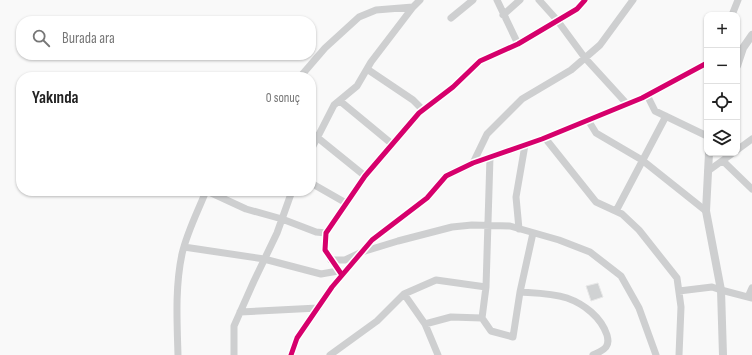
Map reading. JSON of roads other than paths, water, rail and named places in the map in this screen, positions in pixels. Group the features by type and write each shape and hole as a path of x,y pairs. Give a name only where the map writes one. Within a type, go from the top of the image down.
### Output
{"street":[{"path":"316,141 334,105 357,86 366,69 420,0"},
{"path":"451,18 473,0"},
{"path":"497,0 518,44"},
{"path":"503,15 520,0"},
{"path":"539,0 557,20 585,58 626,104"},
{"path":"340,273 325,250 326,233 365,176 392,144 423,110 453,87 480,61 518,44 577,9 585,0"},
{"path":"474,163 487,134 522,99 571,70 585,58 600,44 633,0"},
{"path":"733,12 736,1"},
{"path":"316,58 358,17 376,10 413,7"},
{"path":"740,49 752,35"},
{"path":"304,72 315,60"},
{"path":"291,355 297,338 340,273 372,240 427,198 446,176 474,163 545,138 647,95 704,65"},
{"path":"366,69 413,100 423,110"},
{"path":"647,95 654,111 704,135"},
{"path":"340,101 392,144"},
{"path":"616,211 666,116"},
{"path":"588,120 596,133 642,160 706,211"},
{"path":"318,137 365,176"},
{"path":"545,138 596,202 622,214 640,230 677,278 681,307 679,355"},
{"path":"740,148 752,139"},
{"path":"519,229 516,197 525,145"},
{"path":"709,156 706,211 720,290 724,355"},
{"path":"708,171 729,156"},
{"path":"490,157 486,286 482,318 491,331 513,337 520,292 533,233"},
{"path":"723,161 752,189"},
{"path":"316,186 346,203"},
{"path":"178,355 178,279 184,247 205,196"},
{"path":"218,196 246,209 282,219 316,232 326,233"},
{"path":"234,355 234,326 282,219 290,196"},
{"path":"331,260 345,260 362,252 452,227 472,225 510,226 559,240 590,252 621,276 639,308 656,355"},
{"path":"184,247 264,259 321,274 340,273"},
{"path":"330,355 378,321 404,294 436,280 486,286"},
{"path":"679,291 712,287 750,297 752,288"},
{"path":"520,292 547,294 568,298 582,305 592,313 602,325 608,340 608,345 593,355"},
{"path":"404,294 425,324 438,355"},
{"path":"240,312 318,308"},
{"path":"425,324 451,317 482,318"}]}
